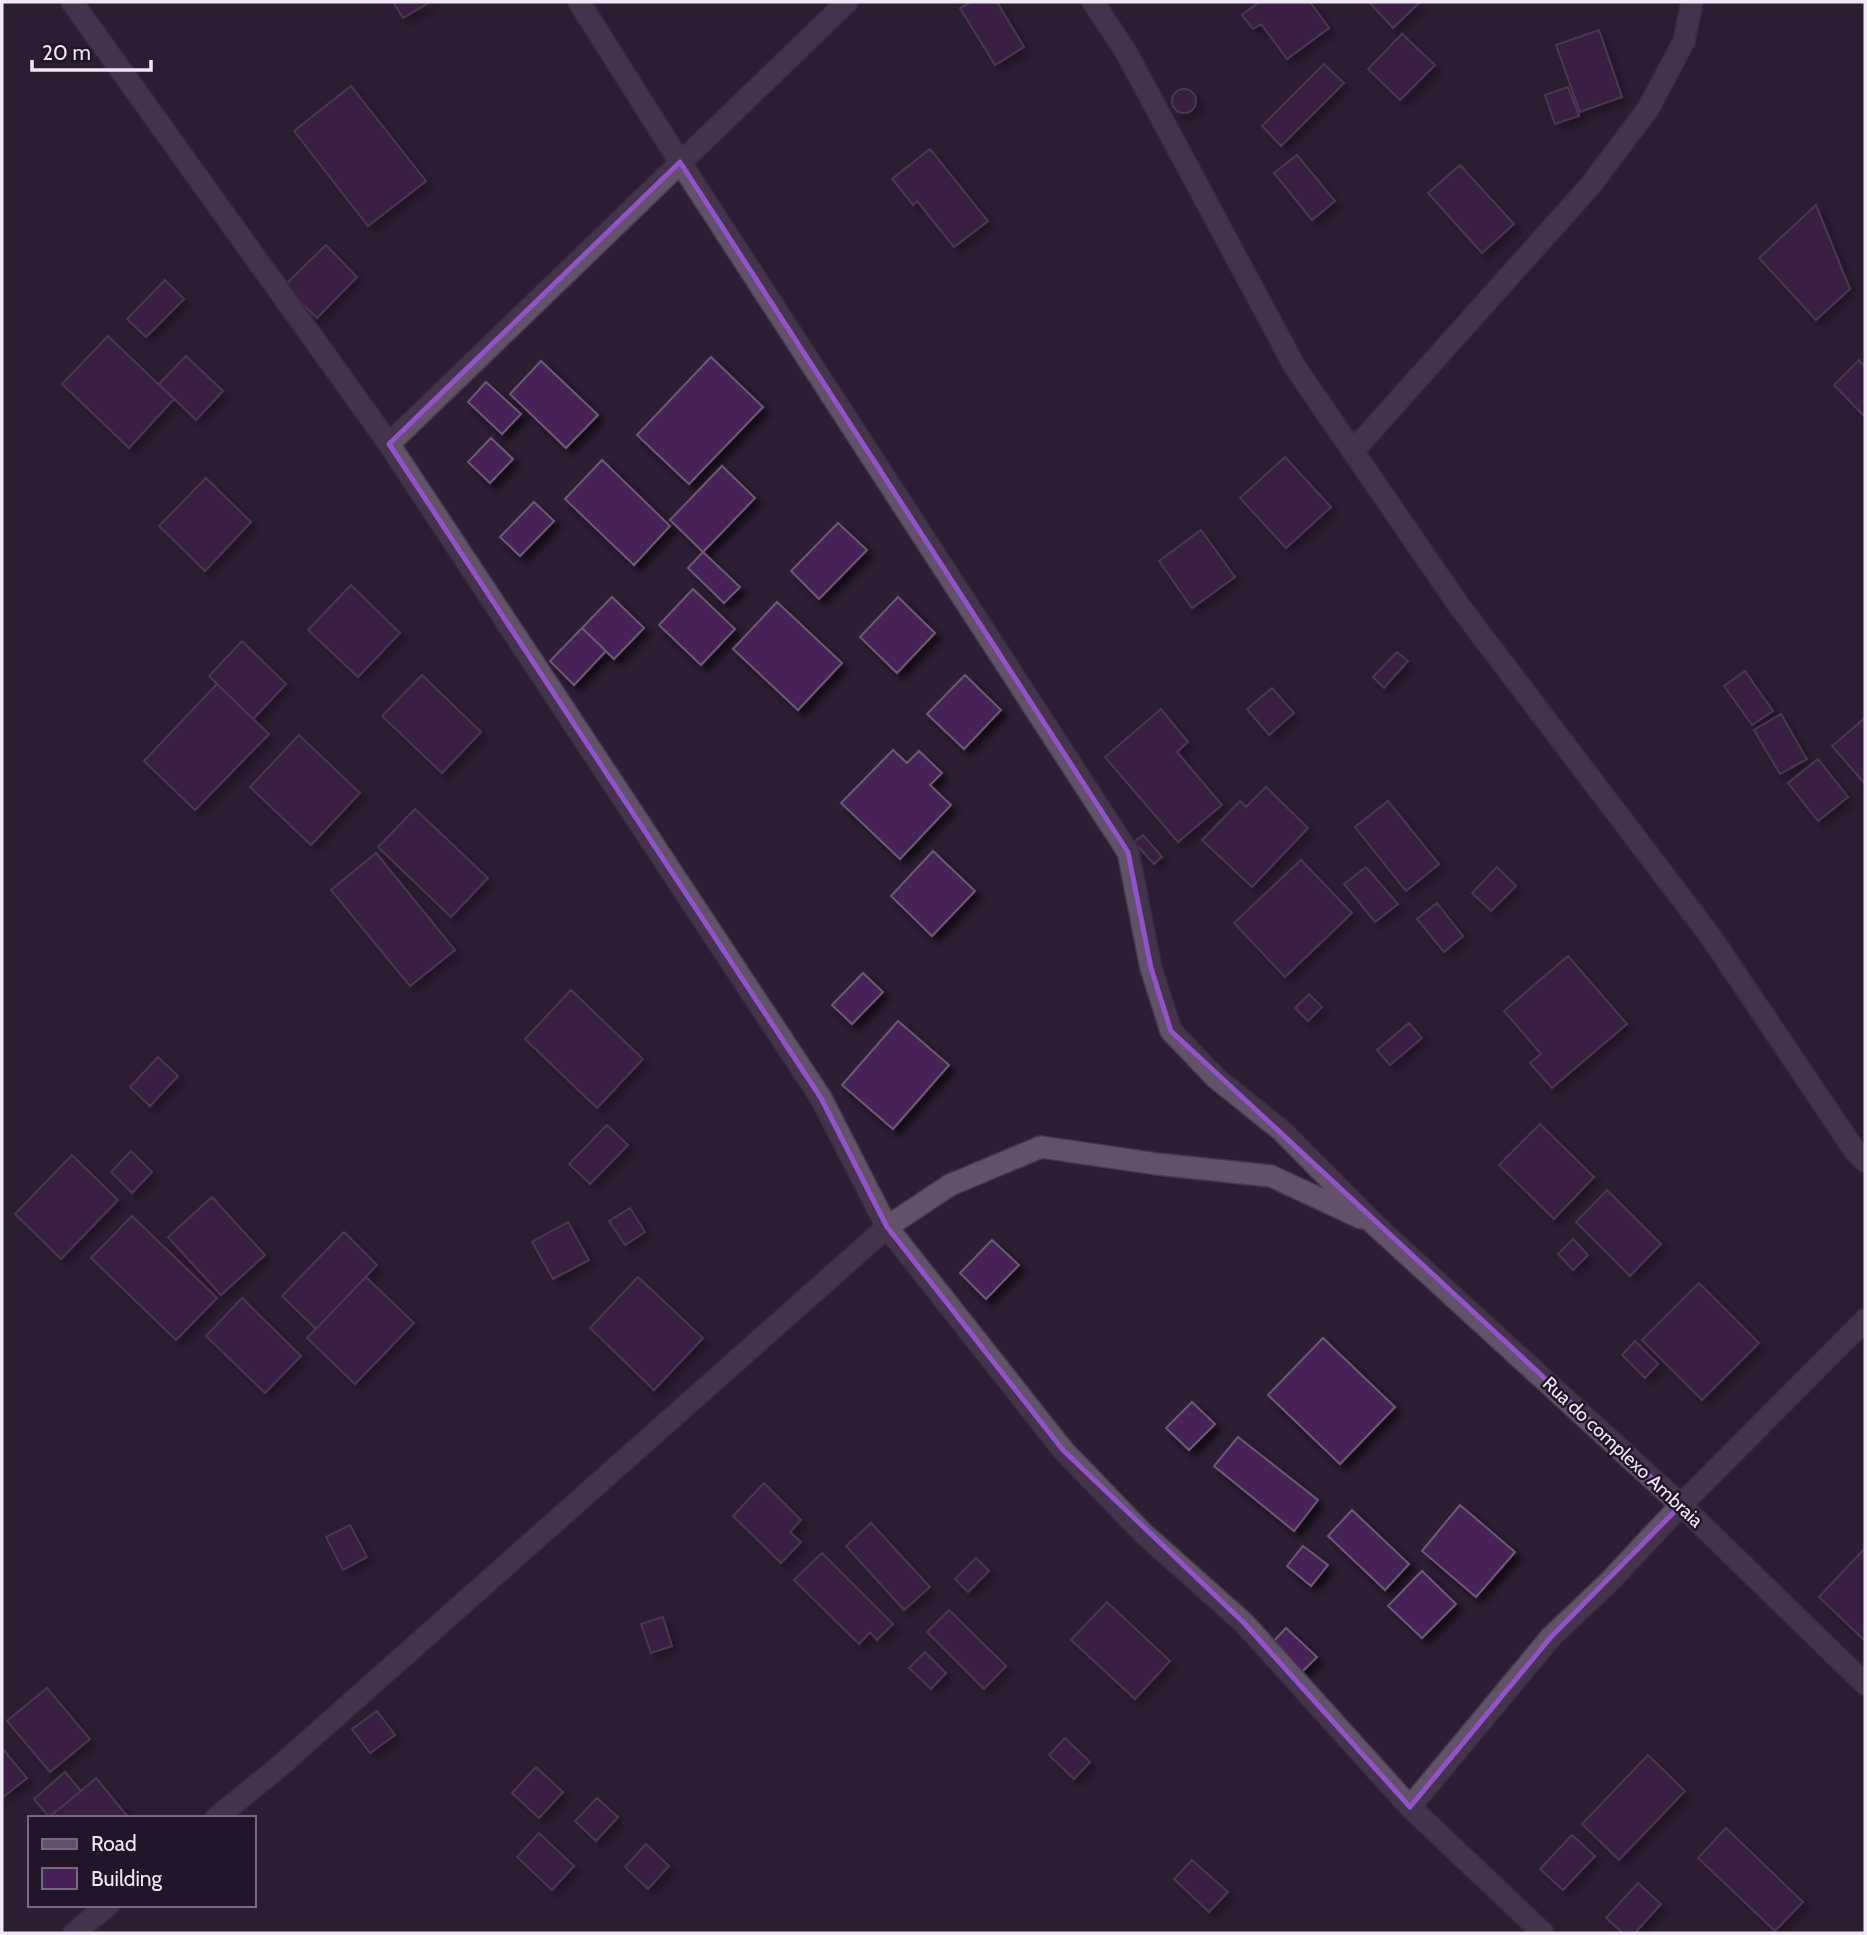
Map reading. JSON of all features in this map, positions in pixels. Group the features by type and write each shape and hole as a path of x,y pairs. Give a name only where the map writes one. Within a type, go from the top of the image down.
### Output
{"street":[{"path":"72,2 389,444 821,1098 887,1227 1063,1450 1143,1532 1244,1623 1410,1807 1544,1933"},
{"path":"579,2 1128,852 1151,968 1171,1031 1216,1078 1282,1131 1375,1225"},
{"path":"389,444 847,2"},
{"path":"1093,2 1126,52 1295,367 1460,607 1711,937 1855,1151 1865,1161"},
{"path":"1354,450 1590,186 1648,109 1684,41 1692,2"},
{"path":"218,1816 280,1766 887,1227 950,1185 1041,1147 1157,1164 1271,1176 1375,1225"},
{"name":"Rua do complexo Ambraia","path":"1375,1225 1681,1505 1865,1684"},
{"path":"1410,1807 1550,1637 1611,1581 1681,1505 1865,1320"},
{"path":"74,1933 106,1907"}],"highlighted area":[{"path":"680,162 1128,852 1151,968 1171,1031 1681,1505 1551,1637 1410,1807 1244,1623 1063,1450 887,1227 821,1098 389,444"}],"building":[{"path":"393,2 430,2 403,18"},
{"path":"971,2 997,2 1024,47 995,65 960,8"},
{"path":"1259,2 1310,2 1329,28 1287,59 1261,24 1253,29 1242,15"},
{"path":"1369,2 1420,2 1393,28"},
{"path":"1599,30 1622,97 1580,112 1556,45"},
{"path":"1402,34 1435,65 1400,100 1368,69"},
{"path":"1324,64 1344,83 1281,146 1262,126"},
{"path":"351,86 426,181 368,226 294,131"},
{"path":"1568,87 1579,116 1555,124 1545,95"},
{"path":"1184,89 1195,96 1196,101 1189,112 1184,113 1173,106 1172,101 1179,90"},
{"path":"930,149 988,221 954,247 917,201 913,205 892,179"},
{"path":"1297,155 1335,201 1312,220 1274,173"},
{"path":"1460,165 1514,224 1482,253 1428,193"},
{"path":"1816,205 1850,289 1816,320 1759,258"},
{"path":"326,245 357,277 317,318 284,286"},
{"path":"165,280 184,299 146,337 127,319"},
{"path":"108,336 174,399 129,448 62,384"},
{"path":"186,356 223,391 196,420 159,384"},
{"path":"711,357 763,407 689,484 637,435"},
{"path":"1859,360 1865,367 1865,417 1834,385"},
{"path":"541,361 598,415 566,448 510,394"},
{"path":"486,382 521,414 502,434 468,402"},
{"path":"491,438 513,459 490,483 468,462"},
{"path":"1285,457 1331,507 1286,548 1240,498"},
{"path":"602,460 670,526 634,565 565,499"},
{"path":"722,466 755,498 703,552 670,520"},
{"path":"206,478 251,522 205,571 159,526"},
{"path":"534,502 554,521 520,556 500,537"},
{"path":"838,523 867,550 819,599 791,571"},
{"path":"1201,530 1235,577 1192,608 1159,561"},
{"path":"703,552 740,587 724,603 688,568"},
{"path":"351,585 400,633 358,677 308,630"},
{"path":"693,589 735,629 701,665 659,625"},
{"path":"612,597 644,628 614,659 582,628"},
{"path":"898,597 935,633 897,673 860,637"},
{"path":"777,602 842,663 798,710 733,649"},
{"path":"582,628 606,651 574,685 550,661"},
{"path":"242,641 286,684 253,719 209,676"},
{"path":"1397,652 1408,661 1384,688 1373,677"},
{"path":"1745,671 1773,711 1752,725 1724,686"},
{"path":"422,675 481,732 442,773 382,716"},
{"path":"965,675 1001,710 964,749 927,714"},
{"path":"217,684 269,734 195,810 144,761"},
{"path":"1272,688 1294,713 1269,735 1247,709"},
{"path":"1161,709 1188,742 1177,752 1222,805 1178,842 1105,757"},
{"path":"1781,714 1807,759 1780,774 1754,730"},
{"path":"1865,718 1865,784 1832,746"},
{"path":"299,735 360,793 311,845 250,787"},
{"path":"893,750 907,763 919,751 942,773 930,785 951,805 900,859 841,803"},
{"path":"1818,759 1848,797 1818,821 1788,783"},
{"path":"1266,787 1308,828 1252,887 1202,840 1240,801 1246,807"},
{"path":"1388,801 1439,864 1406,891 1355,827"},
{"path":"415,809 488,878 451,917 378,847"},
{"path":"1143,835 1162,857 1154,864 1134,842"},
{"path":"933,851 975,891 932,936 891,896"},
{"path":"376,853 455,950 410,986 331,890"},
{"path":"1301,860 1352,913 1285,977 1234,923"},
{"path":"1366,867 1398,904 1375,922 1344,884"},
{"path":"1497,867 1516,886 1491,911 1472,893"},
{"path":"1437,903 1463,936 1444,952 1417,919"},
{"path":"1568,956 1627,1024 1552,1088 1530,1063 1541,1054 1504,1011"},
{"path":"863,973 883,992 852,1024 832,1005"},
{"path":"571,990 643,1059 597,1108 525,1039"},
{"path":"1309,994 1322,1007 1308,1021 1295,1008"},
{"path":"898,1021 949,1065 893,1129 842,1085"},
{"path":"1409,1023 1422,1038 1390,1065 1377,1050"},
{"path":"158,1057 178,1076 150,1106 130,1087"},
{"path":"1540,1124 1594,1177 1554,1219 1499,1165"},
{"path":"607,1125 628,1145 590,1184 569,1164"},
{"path":"131,1151 152,1172 132,1193 111,1172"},
{"path":"72,1155 118,1200 61,1259 15,1214"},
{"path":"1607,1190 1661,1244 1630,1276 1576,1222"},
{"path":"212,1197 265,1255 221,1295 168,1237"},
{"path":"630,1208 645,1232 625,1245 609,1221"},
{"path":"132,1216 217,1298 176,1340 91,1258"},
{"path":"568,1222 589,1260 553,1279 532,1242"},
{"path":"344,1232 377,1265 316,1329 282,1296"},
{"path":"1573,1239 1588,1255 1573,1270 1558,1254"},
{"path":"992,1240 1019,1265 986,1299 960,1273"},
{"path":"366,1277 414,1323 355,1384 307,1338"},
{"path":"638,1277 703,1338 654,1390 590,1328"},
{"path":"1699,1283 1759,1343 1702,1400 1642,1340"},
{"path":"242,1298 301,1356 265,1393 206,1336"},
{"path":"1323,1338 1395,1407 1340,1464 1268,1395"},
{"path":"1635,1341 1658,1364 1645,1378 1622,1355"},
{"path":"1192,1402 1215,1424 1189,1450 1166,1428"},
{"path":"1238,1437 1318,1500 1294,1531 1214,1466"},
{"path":"764,1483 801,1520 790,1532 801,1542 781,1563 733,1516"},
{"path":"1460,1505 1515,1552 1476,1597 1422,1551"},
{"path":"1352,1510 1409,1564 1385,1590 1328,1536"},
{"path":"871,1523 930,1587 904,1610 846,1546"},
{"path":"350,1525 367,1557 343,1570 326,1537"},
{"path":"1303,1546 1328,1565 1311,1586 1287,1566"},
{"path":"1865,1548 1865,1641 1819,1597"},
{"path":"822,1553 893,1624 877,1640 870,1632 859,1644 794,1580"},
{"path":"976,1558 989,1571 968,1592 955,1579"},
{"path":"1422,1571 1456,1604 1422,1638 1388,1606"},
{"path":"1107,1602 1170,1661 1135,1699 1071,1640"},
{"path":"949,1610 1006,1666 984,1689 927,1632"},
{"path":"663,1617 672,1646 651,1653 641,1624"},
{"path":"1286,1628 1317,1657 1302,1672 1272,1643"},
{"path":"925,1652 946,1673 931,1689 909,1668"},
{"path":"47,1688 90,1739 50,1772 7,1721"},
{"path":"377,1711 395,1735 370,1753 352,1729"},
{"path":"1065,1738 1090,1762 1074,1779 1049,1755"},
{"path":"2,1748 27,1778 2,1798"},
{"path":"1648,1755 1685,1791 1619,1860 1582,1824"},
{"path":"536,1767 563,1792 539,1818 512,1793"},
{"path":"65,1772 81,1791 50,1816 34,1799"},
{"path":"96,1778 127,1816 50,1816"},
{"path":"597,1798 618,1817 596,1841 575,1821"},
{"path":"1726,1828 1803,1902 1775,1931 1698,1858"},
{"path":"539,1833 574,1866 552,1890 517,1857"},
{"path":"1572,1835 1595,1856 1563,1890 1540,1869"},
{"path":"646,1844 669,1866 648,1889 625,1867"},
{"path":"1192,1860 1228,1892 1209,1912 1174,1879"},
{"path":"1638,1883 1661,1904 1635,1933 1623,1933 1606,1918"}]}
